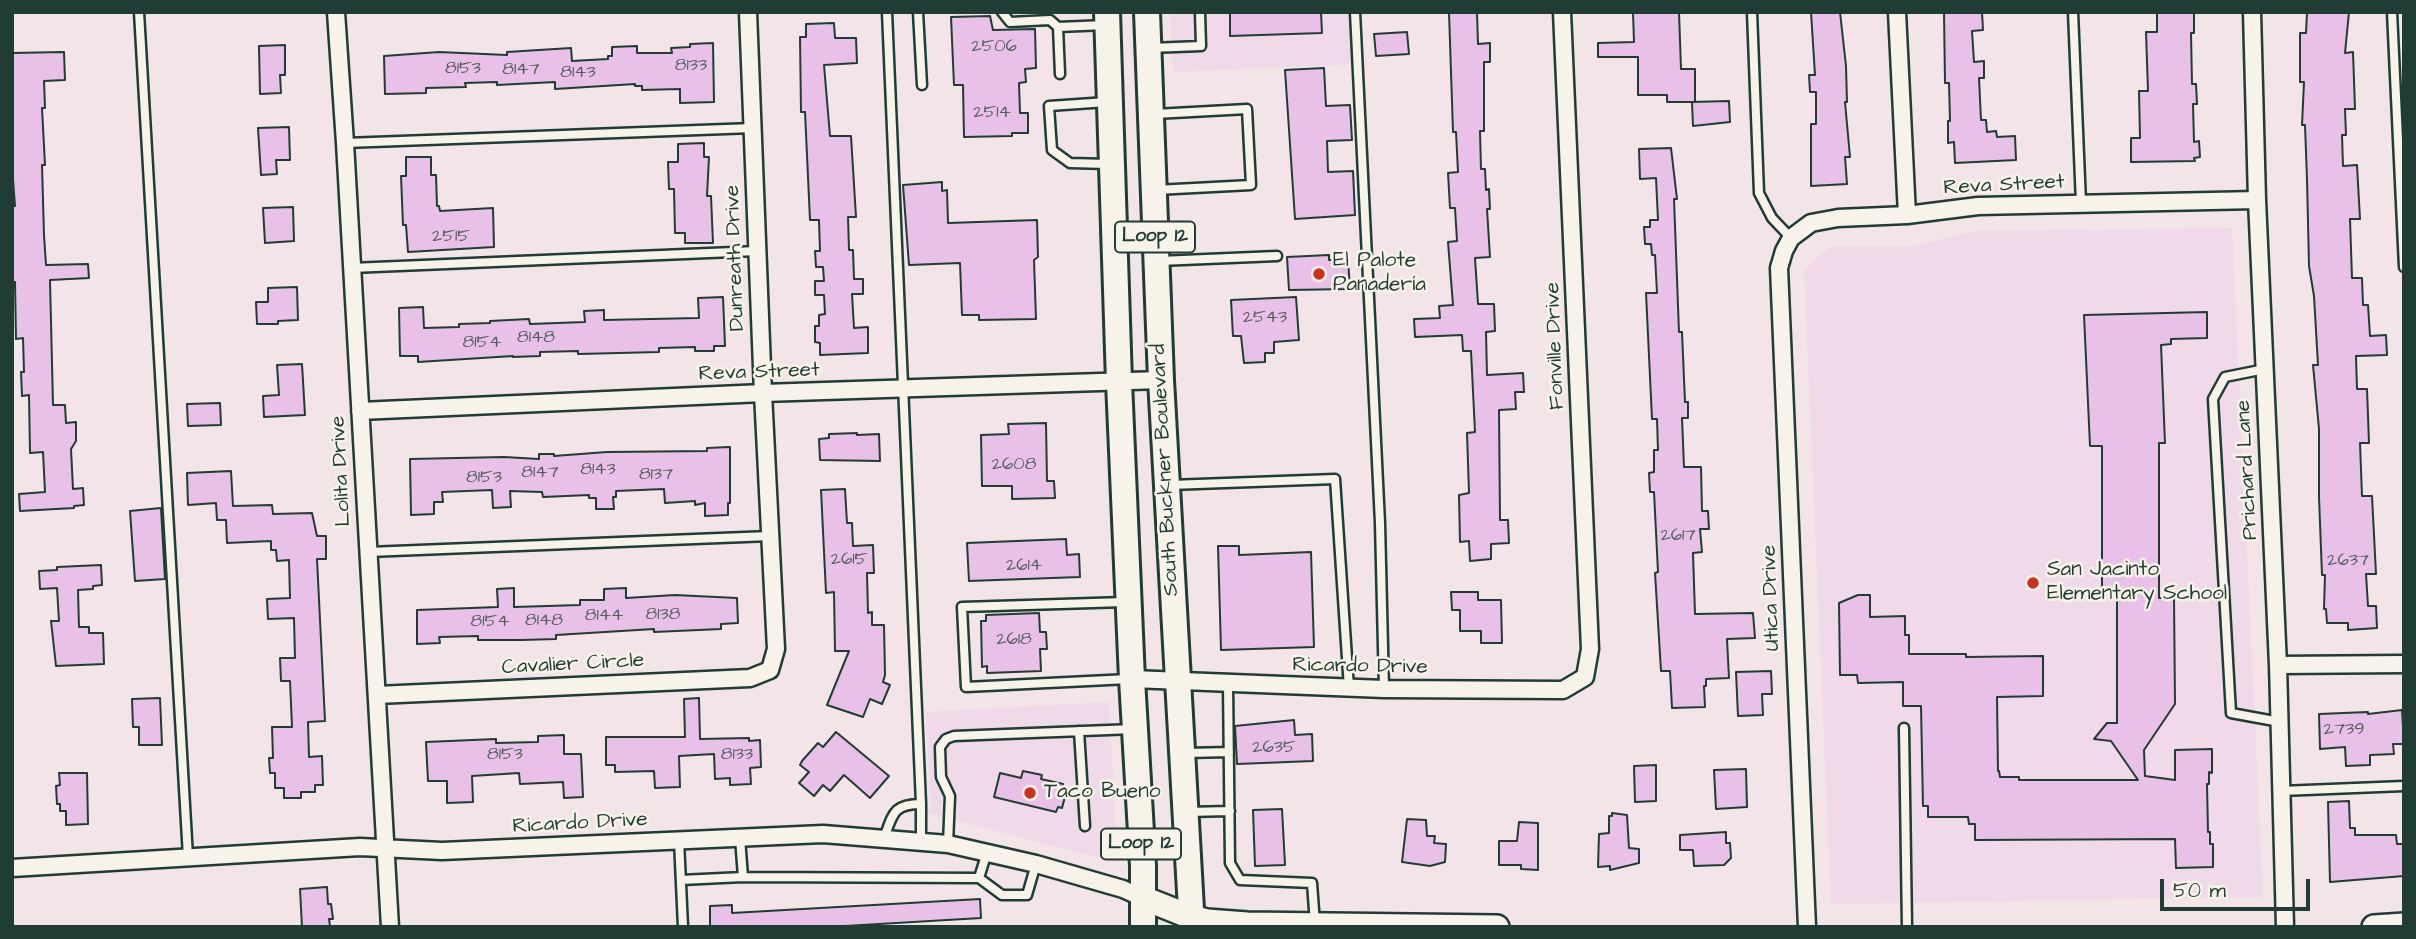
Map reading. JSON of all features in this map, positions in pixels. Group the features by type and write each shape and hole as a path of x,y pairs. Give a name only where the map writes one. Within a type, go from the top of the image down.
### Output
{"main road":[{"name":"South Buckner Boulevard","path":"1147,12 1166,485 1191,922"},
{"name":"South Buckner Boulevard","path":"1108,18 1119,382 1143,927"}],"street":[{"name":"Lolita Drive","path":"336,12 390,927"},
{"name":"Dunreath Drive","path":"748,12 776,649 770,670"},
{"name":"Fonville Drive","path":"1562,12 1590,649 1585,677"},
{"path":"1897,12 1907,215"},
{"name":"Prichard Lane","path":"2252,12 2257,200 2278,665 2285,927"},
{"name":"Reva Street","path":"1791,237 1811,223 1839,218 1907,215 1978,206 2257,200"},
{"name":"Utica Drive","path":"1791,237 1779,268 1807,927"},
{"name":"Reva Street","path":"360,411 1161,380"},
{"path":"2278,665 2404,664"},
{"name":"Cavalier Circle","path":"377,695 750,678 770,670"},
{"name":"Ricardo Drive","path":"1132,679 1384,689 1563,690 1585,677"},
{"name":"Ricardo Drive","path":"12,868 360,847 442,851 823,834 948,844 1036,864 1123,889 1143,898"},
{"path":"1143,898 1191,922 1497,927"},
{"path":"2374,927 2404,925"}],"lane":[{"path":"139,12 188,857"},
{"path":"887,12 921,841"},
{"path":"918,12 922,85"},
{"path":"1002,12 1010,22 1050,20 1058,27 1060,74"},
{"path":"1148,48 1201,46 1200,12"},
{"path":"1355,12 1380,523 1384,689"},
{"path":"1752,12 1759,193 1772,218 1791,237"},
{"path":"2073,12 2081,203"},
{"path":"2392,12 2404,267"},
{"path":"1058,27 1108,18"},
{"path":"1110,102 1049,106 1052,150 1070,163 1112,164"},
{"path":"1150,114 1248,109 1251,185 1153,190"},
{"path":"345,143 753,128"},
{"path":"351,268 757,251"},
{"path":"1156,261 1277,256"},
{"path":"2264,369 2225,377 2213,399 2231,713 2280,722"},
{"path":"1166,485 1335,479 1349,688"},
{"path":"368,552 770,536"},
{"path":"1129,602 962,607 966,687 1132,679"},
{"path":"1228,684 1230,863 1240,880 1312,883 1315,924"},
{"path":"1904,728 1907,927"},
{"path":"948,844 950,796 940,769 940,747 946,739 954,736 1134,729"},
{"path":"1079,731 1085,826"},
{"path":"1181,753 1229,752"},
{"path":"2281,791 2404,786"},
{"path":"884,838 893,814 899,807 921,804"},
{"path":"1184,812 1230,811"},
{"path":"740,838 743,877"},
{"path":"679,840 683,927"},
{"path":"979,878 987,852"},
{"path":"681,880 743,877 979,878 1002,895 1027,895 1036,864"}],"shaded area":[{"path":"1170,12 1355,12 1357,64 1173,72"},
{"name":"San Jacinto Elementary School","path":"2232,228 2263,897 1831,904 1804,269 1830,247 1908,247 1976,231"},
{"path":"1109,702 1116,833 1104,859 919,811 931,810 926,712"}],"building":[{"path":"1230,12 1321,12 1322,33 1230,36"},
{"path":"1449,12 1477,12 1478,44 1490,43 1490,62 1484,62 1484,131 1480,131 1481,169 1485,169 1486,190 1489,189 1490,209 1487,209 1490,257 1475,258 1478,304 1494,304 1495,331 1486,332 1487,375 1523,373 1524,392 1515,392 1516,409 1499,410 1500,520 1508,520 1509,543 1491,544 1491,559 1470,561 1469,541 1460,542 1459,495 1469,493 1467,433 1475,432 1471,351 1463,351 1462,335 1415,337 1414,319 1440,318 1439,306 1453,305 1448,242 1457,241 1455,208 1450,208 1448,173 1458,172 1456,132 1453,132"},
{"path":"1633,12 1679,12 1681,69 1695,69 1695,102 1667,102 1667,95 1638,95 1638,57 1598,57 1598,43 1634,42"},
{"path":"1811,12 1840,12 1846,66 1845,102 1850,157 1845,157 1847,184 1811,186 1811,124 1816,124 1816,92 1810,92 1809,75 1815,75"},
{"path":"1944,12 1982,12 1983,30 1972,31 1974,62 1984,61 1984,78 1979,78 1981,120 1986,120 1987,132 1996,131 1997,137 2015,136 2016,160 1955,163 1954,142 1948,143 1949,83 1945,83"},
{"path":"2157,12 2194,12 2194,33 2191,33 2192,84 2196,84 2197,104 2193,104 2194,142 2199,141 2200,157 2194,158 2195,161 2131,162 2131,138 2140,138 2139,91 2148,91 2146,32 2157,32"},
{"path":"2307,12 2349,12 2345,53 2353,52 2355,109 2345,109 2343,166 2357,165 2360,219 2350,219 2352,278 2362,278 2363,305 2368,305 2370,336 2386,335 2387,355 2356,356 2357,389 2367,389 2369,443 2360,443 2362,496 2372,496 2376,574 2366,574 2368,606 2376,606 2377,628 2348,630 2348,623 2327,623 2324,609 2319,429 2313,365 2318,365 2314,296 2309,266 2305,125 2302,125 2304,82 2300,82 2300,33 2306,33"},
{"path":"990,16 993,30 1035,29 1036,68 1025,69 1026,82 1019,83 1020,113 1028,113 1028,133 964,137 963,85 954,85 951,17"},
{"path":"834,23 835,38 856,38 857,63 824,65 830,136 851,136 856,217 848,217 849,250 853,250 854,279 863,279 863,294 852,294 854,328 868,327 868,353 820,355 820,343 815,342 815,326 819,326 819,315 825,314 824,295 815,295 815,281 824,281 823,267 816,267 815,251 820,251 819,220 810,220 805,112 801,112 800,37 806,37 806,24"},
{"path":"1407,32 1409,54 1376,56 1374,34"},
{"path":"713,43 714,102 680,103 680,89 642,90 642,86 635,84 555,89 555,82 497,85 497,82 465,83 466,87 426,88 426,93 385,94 384,56 439,52 507,55 507,52 571,48 572,61 608,59 608,56 612,56 612,47 637,46 637,53 672,53 671,48"},
{"path":"285,45 285,75 280,75 281,93 260,94 259,46"},
{"path":"64,52 65,80 44,81 44,235 46,265 88,264 89,278 50,280 53,405 65,405 66,423 76,422 76,441 71,449 73,489 83,488 84,505 20,511 19,494 45,492 43,452 30,453 29,395 22,396 23,338 16,339 15,282 12,283 12,206 15,206 12,166 12,53"},
{"path":"1324,68 1326,106 1350,105 1352,140 1327,141 1328,172 1353,171 1355,215 1295,219 1285,70"},
{"path":"1729,101 1730,122 1693,126 1692,102"},
{"path":"289,127 290,160 276,160 277,174 261,175 258,128"},
{"path":"704,143 704,157 709,157 707,196 711,196 713,243 685,243 685,233 675,233 674,189 669,189 668,162 678,162 678,144"},
{"path":"1671,148 1677,199 1674,199 1679,332 1682,332 1685,402 1688,402 1688,418 1682,418 1684,467 1701,467 1702,511 1708,511 1709,529 1700,529 1702,552 1693,553 1695,614 1753,613 1755,638 1727,639 1729,678 1706,679 1705,707 1672,708 1670,671 1661,671 1655,573 1658,572 1654,492 1650,492 1649,473 1654,472 1654,450 1658,450 1657,419 1652,419 1646,293 1657,293 1655,255 1652,255 1651,244 1645,244 1644,227 1650,227 1650,220 1658,220 1656,178 1640,179 1639,149"},
{"path":"406,157 431,157 431,175 436,175 437,206 440,211 493,208 494,247 408,252 406,225 403,225 401,176 406,176"},
{"path":"942,182 942,191 947,190 948,223 1037,220 1038,257 1034,260 1036,319 979,320 979,315 962,315 960,263 909,265 903,185"},
{"path":"293,207 294,241 265,243 263,208"},
{"name":"El Palote Panadería","path":"1329,255 1329,260 1348,259 1350,289 1289,290 1287,257"},
{"path":"297,287 298,320 257,324 256,302 268,302 268,288"},
{"path":"723,297 725,346 714,346 714,351 695,351 695,347 659,348 659,352 540,352 540,356 418,362 418,356 400,356 399,308 423,307 424,328 459,327 459,324 529,319 530,324 585,322 584,311 604,310 604,320 699,318 698,298"},
{"path":"1296,297 1299,340 1274,342 1274,353 1265,353 1265,362 1244,363 1241,336 1233,336 1231,300"},
{"path":"2207,312 2207,338 2171,339 2171,344 2161,345 2165,443 2159,443 2159,598 2174,598 2175,704 2144,750 2145,776 2175,780 2175,750 2212,749 2212,773 2209,772 2207,784 2208,832 2210,844 2213,844 2213,867 2176,868 2175,839 1975,840 1975,824 1969,824 1968,817 1928,817 1928,806 1923,806 1921,706 1903,706 1903,682 1858,683 1857,675 1840,675 1839,603 1858,595 1870,595 1870,617 1905,616 1909,654 1966,654 1966,657 2043,656 2043,696 1997,697 2000,777 2019,777 2019,780 2138,780 2111,741 2094,739 2107,723 2117,723 2117,590 2102,590 2102,446 2090,446 2084,315"},
{"path":"302,364 305,415 264,417 263,396 279,395 277,365"},
{"path":"220,403 221,425 188,426 187,404"},
{"path":"1046,423 1047,481 1054,481 1055,498 1012,499 1012,486 982,486 981,435 1009,434 1008,424"},
{"path":"829,434 879,434 880,461 820,460 819,439 829,438"},
{"path":"730,447 728,515 705,516 705,503 695,505 695,501 665,503 664,489 616,491 616,497 613,497 614,509 596,509 596,498 589,498 589,495 543,497 542,492 510,491 511,507 493,508 492,490 442,492 443,502 434,502 434,514 411,515 410,459 539,459 539,454 554,456 607,452 707,451 707,448"},
{"path":"231,471 233,506 272,505 273,514 312,513 317,536 326,536 326,559 317,559 325,721 308,722 309,757 322,756 323,785 315,785 315,792 301,792 301,798 284,798 284,788 275,788 275,773 270,773 269,758 273,758 272,727 292,727 290,681 281,681 280,658 295,658 294,618 268,619 267,599 290,598 289,560 277,561 276,550 271,550 271,541 227,543 226,520 217,520 216,503 188,505 187,473"},
{"path":"845,489 847,523 852,523 853,546 873,545 874,573 867,573 868,613 872,612 872,625 884,625 883,682 890,685 882,704 870,699 863,717 827,705 849,651 835,651 834,592 826,593 821,490"},
{"path":"161,508 165,579 135,581 130,511"},
{"path":"1066,539 1067,555 1079,554 1080,577 969,581 967,543"},
{"path":"1218,546 1239,546 1239,555 1311,552 1314,647 1221,650"},
{"path":"101,565 102,585 78,590 79,627 89,627 89,633 103,633 104,664 56,666 51,621 59,621 57,588 40,589 39,571 57,570 57,567"},
{"path":"514,588 514,607 580,605 580,600 604,600 604,589 626,588 626,598 675,595 737,598 738,623 721,624 721,629 654,632 654,629 556,635 556,639 478,640 478,636 439,637 440,643 417,644 417,610 498,607 497,589"},
{"path":"1451,592 1478,592 1478,600 1501,600 1502,643 1481,643 1481,631 1460,631 1460,610 1452,610"},
{"path":"1039,613 1040,632 1046,632 1047,649 1040,649 1041,671 987,673 987,666 982,667 981,621 986,621 986,615"},
{"path":"1771,671 1772,694 1762,694 1763,715 1738,716 1736,672"},
{"path":"160,698 162,745 139,745 139,727 133,727 132,699"},
{"path":"699,698 700,739 760,740 761,767 750,768 751,784 730,785 730,778 715,779 714,754 679,756 680,787 655,788 654,771 615,772 615,765 606,765 606,737 685,737 684,699"},
{"path":"2402,710 2404,744 2393,744 2394,754 2370,755 2370,765 2346,766 2345,747 2320,749 2319,714 2368,714"},
{"path":"1294,720 1295,735 1312,734 1313,761 1237,764 1235,726"},
{"path":"836,732 889,776 870,798 844,775 830,791 823,785 814,796 799,783 809,772 800,765 802,761 818,743 823,747"},
{"path":"564,735 564,754 581,754 583,797 564,798 563,782 520,784 519,773 472,776 473,802 447,803 447,781 428,781 426,742 496,739 496,743 538,742 538,736"},
{"path":"1656,765 1656,801 1635,802 1634,766"},
{"path":"1746,769 1747,807 1716,809 1714,770"},
{"name":"Taco Bueno","path":"1023,771 1063,784 1062,788 1067,789 1062,808 1058,807 1056,812 994,797 1000,773 1021,778"},
{"path":"59,773 87,773 88,824 66,825 66,811 60,811 60,804 57,804 56,786 60,785"},
{"path":"2349,801 2350,828 2355,828 2355,835 2396,835 2397,844 2404,844 2404,876 2330,882 2328,802"},
{"path":"1282,809 1285,865 1255,866 1253,810"},
{"path":"1612,813 1627,815 1629,848 1639,849 1639,863 1610,870 1610,866 1598,867 1599,834 1609,833 1609,816 1612,816"},
{"path":"1407,819 1426,820 1427,836 1435,836 1434,843 1446,844 1445,862 1430,866 1402,862"},
{"path":"1519,822 1538,823 1538,870 1521,869 1521,865 1499,865 1499,841 1517,841"},
{"path":"1726,832 1731,858 1724,865 1694,866 1693,850 1680,850 1680,835"},
{"path":"327,887 328,904 331,904 333,919 329,919 330,926 302,927 300,889"},
{"path":"980,899 981,918 828,927 710,927 710,906 732,905 732,913"}],"place":[{"name":"El Palote Panadería","path":"1319,274"},
{"name":"San Jacinto Elementary School","path":"2033,583"},
{"name":"Taco Bueno","path":"1030,793"}]}
